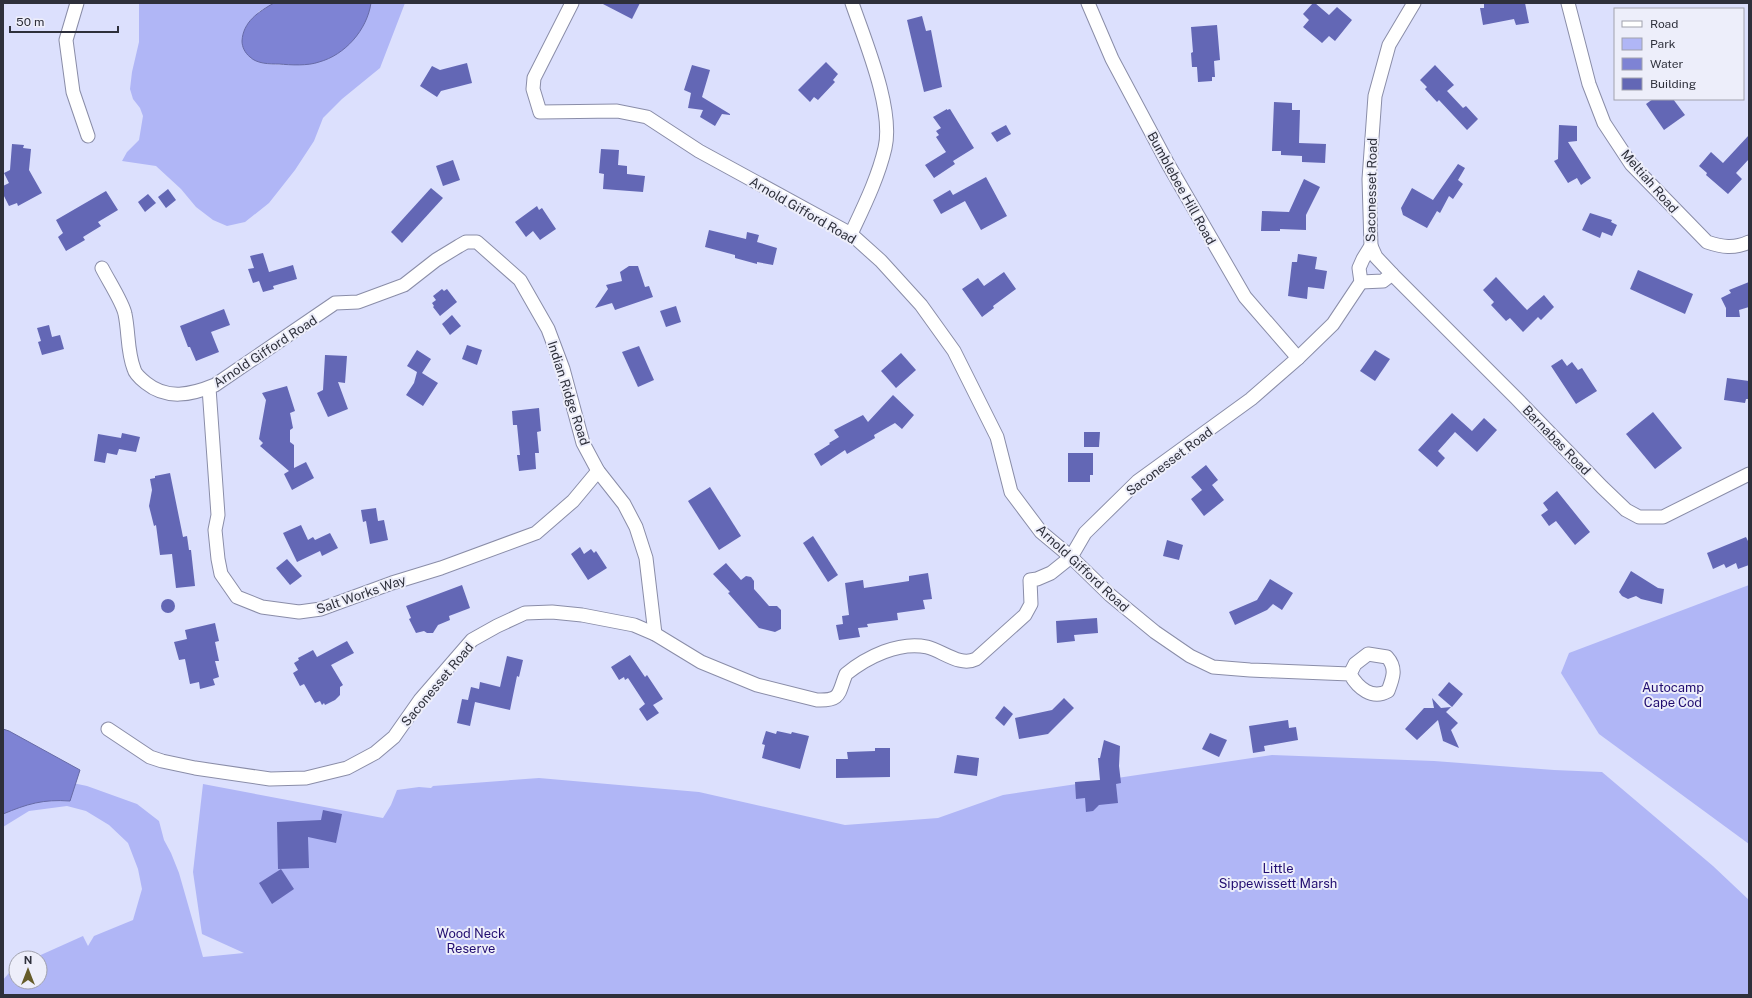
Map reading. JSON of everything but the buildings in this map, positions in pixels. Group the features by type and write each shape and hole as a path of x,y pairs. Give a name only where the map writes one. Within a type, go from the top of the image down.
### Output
{"street":[{"path":"77,3 66,40 73,92 88,136"},
{"name":"Arnold Gifford Road","path":"572,3 534,78 533,89 540,112 617,111 646,117 699,151 851,234 882,261 921,305 954,352 997,437 1012,492 1041,532 1071,557 1110,595 1155,632 1190,656 1213,668 1350,674"},
{"path":"851,234 872,188 885,147 886,124 878,77 852,3"},
{"name":"Bumblebee Hill Road","path":"1088,3 1112,59 1164,158 1245,298 1298,358"},
{"name":"Saconesset Road","path":"108,729 150,757 196,768 270,779 306,778 347,768 375,753 394,737 420,700 472,640 525,613 552,612 582,615 634,625 655,634 701,662 757,685 817,700 837,697 842,689 846,674 853,668 893,648 926,647 967,662 976,659 1025,615 1031,604 1030,580 1037,579 1051,573 1071,557 1085,534 1138,481 1220,422 1274,379 1333,324 1361,282 1359,268 1371,246 1369,179 1375,96 1389,45 1414,3"},
{"name":"Meltiah Road","path":"1568,3 1589,84 1604,123 1632,164 1707,242 1723,247 1742,245 1749,242"},
{"name":"Arnold Gifford Road","path":"102,268 125,313 128,347 134,370 153,388 166,394 195,393 209,388 221,381 335,303 358,302 404,285 436,260 458,246 466,242 470,242"},
{"name":"Indian Ridge Road","path":"470,242 477,242 520,280 548,329 563,369 583,443 598,471 624,504 636,526 646,558 655,634"},
{"name":"Barnabas Road","path":"1371,246 1376,257 1392,274 1626,510 1639,517 1663,517 1749,474"},
{"path":"1361,282 1383,281 1392,274"},
{"name":"Salt Works Way","path":"209,388 218,515 216,530 218,559 221,574 237,597 262,607 299,612 321,609 392,583 441,568 536,532 573,501 598,471"}],"green space":[{"path":"139,3 274,3 258,12 250,58 266,64 288,65 371,7 371,3 405,3 380,68 342,99 323,118 314,141 295,170 269,203 245,222 227,226 213,220 196,207 181,189 156,166 122,161 127,152 139,140 143,116 140,108 133,99 130,89 132,72 139,42"},
{"name":"Autocamp Cape Cod","path":"1749,585 1749,844 1599,734 1561,673 1569,653"},
{"name":"Little Sippewissett Marsh","path":"1272,755 1434,761 1602,772 1713,866 1749,900 1749,995 3,995 3,980 8,974 8,990 48,990 48,952 83,936 88,946 94,936 133,920 142,889 138,869 128,843 109,825 86,811 67,806 29,811 3,827 3,790 68,782 87,786 137,804 159,821 164,840 179,873 203,957 244,953 202,934 193,872 203,784 383,818 391,805 397,790 539,778 699,792 845,825 938,818 1003,795"}],"water":[{"path":"274,3 371,3 369,13 360,32 338,54 329,59 315,63 299,65 260,62 250,57 243,48 243,34 248,23 262,10"},
{"path":"3,729 80,770 70,801 35,803 3,814"}],"park label":[{"name":"Wood Neck Reserve","path":"471,940"}]}
